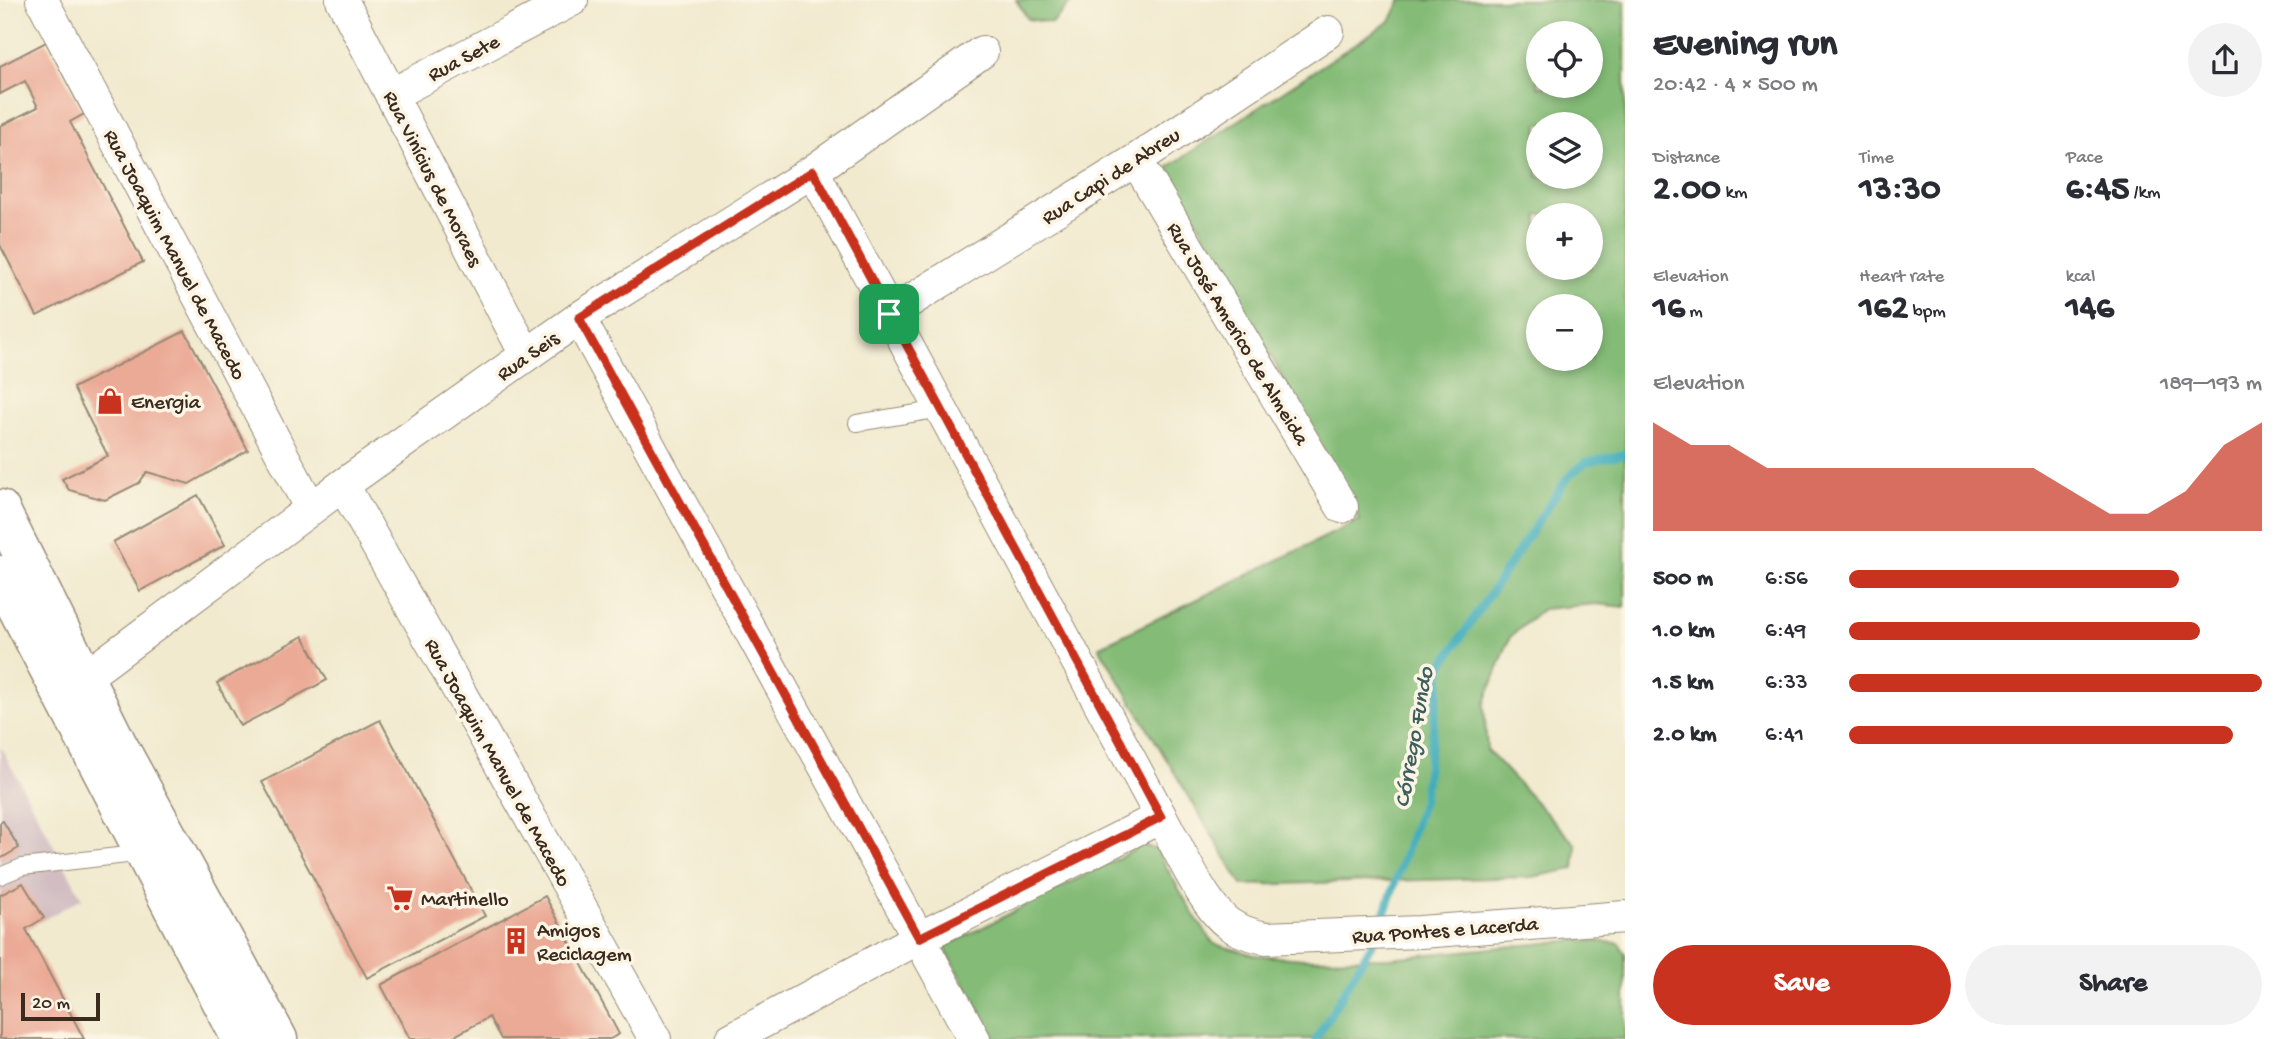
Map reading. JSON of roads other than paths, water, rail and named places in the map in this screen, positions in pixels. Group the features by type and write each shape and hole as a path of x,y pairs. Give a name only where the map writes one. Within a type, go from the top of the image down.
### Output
{"main road":[{"path":"0,509 17,587 144,853 241,1039"},
{"path":"17,587 84,678 278,1039"}],"street":[{"name":"Rua Joaquim Manuel de Macedo","path":"42,0 311,509"},
{"name":"Rua Vinícius de Moraes","path":"342,0 527,355"},
{"name":"Rua Sete","path":"391,95 572,0"},
{"name":"Rua Capi de Abreu","path":"889,314 1136,160 1328,32"},
{"name":"Rua Seis","path":"84,678 343,485 579,318 813,171 982,52"},
{"name":"Rua José Americo de Almeida","path":"1136,160 1342,507"},
{"path":"731,1039 919,938 1161,817 813,171"},
{"path":"579,318 974,1039"},
{"name":"Rua Joaquim Manuel de Macedo","path":"343,485 655,1039"},
{"name":"Rua Pontes e Lacerda","path":"1161,817 1214,910 1228,924 1247,934 1265,939 1420,932 1625,917"}],"lane":[{"path":"857,423 941,410"},
{"path":"0,876 22,867 144,853"}],"waterway":[{"name":"Córrego Fundo","path":"1380,927 1423,801 1442,666 1567,478 1586,462 1625,454"},
{"name":"Córrego Fundo","path":"1316,1039 1373,942"}],"place":[{"name":"Energia","path":"110,401"},
{"name":"Martinello","path":"400,898"},
{"name":"Amigos Reciclagem","path":"516,941"}]}
